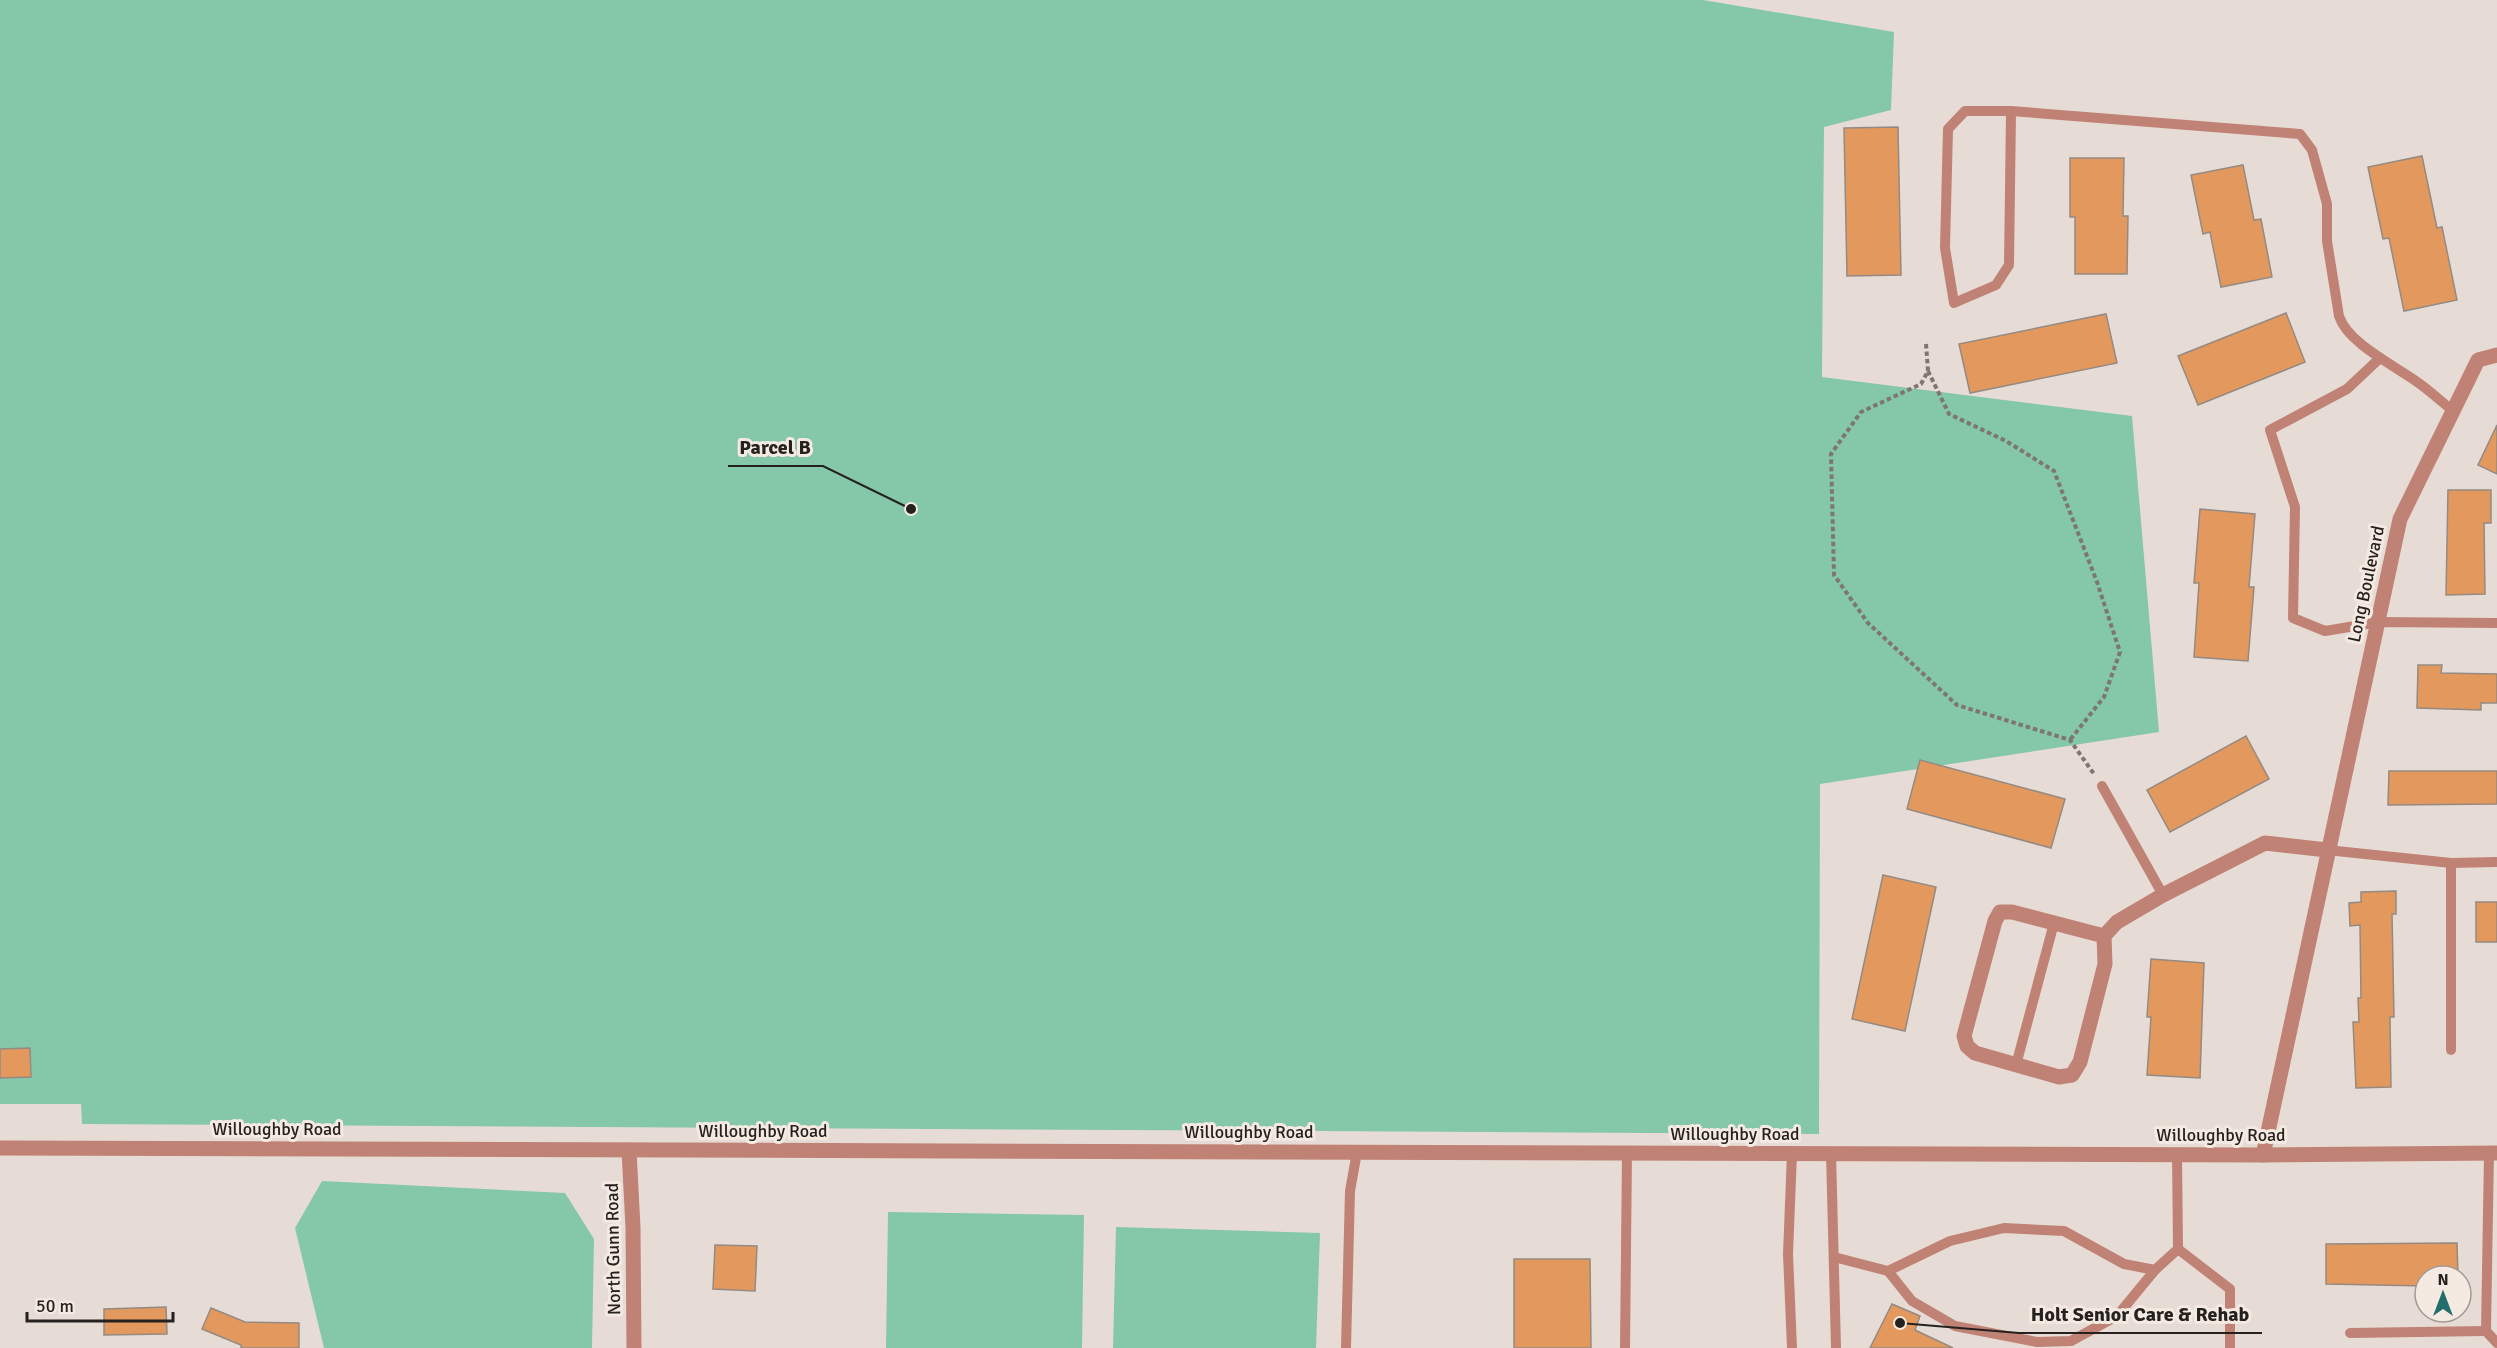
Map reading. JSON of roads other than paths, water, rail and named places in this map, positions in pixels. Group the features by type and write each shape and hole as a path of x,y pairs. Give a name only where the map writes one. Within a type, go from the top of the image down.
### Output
{"street":[{"name":"Long Boulevard","path":"2263,1155 2400,519 2478,360 2497,355"},
{"path":"2104,936 2012,912 2000,912 1995,921 1964,1036 1967,1046 1975,1053 2059,1077 2072,1075 2079,1062 2105,964 2104,936 2117,922 2163,895 2265,843 2327,850"},
{"name":"Willoughby Road","path":"0,1148 2263,1155 2493,1153"},
{"name":"North Gunn Road","path":"629,1150 633,1228 634,1348"}],"lane":[{"path":"2011,111 2008,265 1996,285 1954,303 1945,249 1947,129 1965,111 2011,111 2300,134 2312,150 2327,204 2327,241 2338,316 2342,327 2453,411"},
{"path":"2380,358 2347,389 2270,430 2295,507 2293,618 2325,631 2379,622 2497,623"},
{"path":"2102,786 2163,895"},
{"path":"2327,850 2451,863 2497,862"},
{"path":"2451,863 2451,1050"},
{"path":"2016,1065 2054,923"},
{"path":"1346,1348 1350,1191 1357,1152"},
{"path":"1625,1348 1628,1153"},
{"path":"1792,1153 1788,1254 1792,1348"},
{"path":"1831,1153 1836,1348"},
{"path":"2493,1153 2486,1331 2497,1343"},
{"path":"1834,1257 1888,1271 1912,1301 1955,1326 2037,1342 2072,1341 2117,1316 2155,1270 2178,1249 2177,1154"},
{"path":"1888,1271 1950,1241 2004,1228 2064,1231 2124,1264 2155,1270"},
{"path":"2178,1249 2230,1289 2230,1348"},
{"path":"2350,1333 2486,1331"}],"place":[{"name":"Parcel B","path":"911,509"},
{"name":"Holt Senior Care & Rehab","path":"1900,1323"}]}
